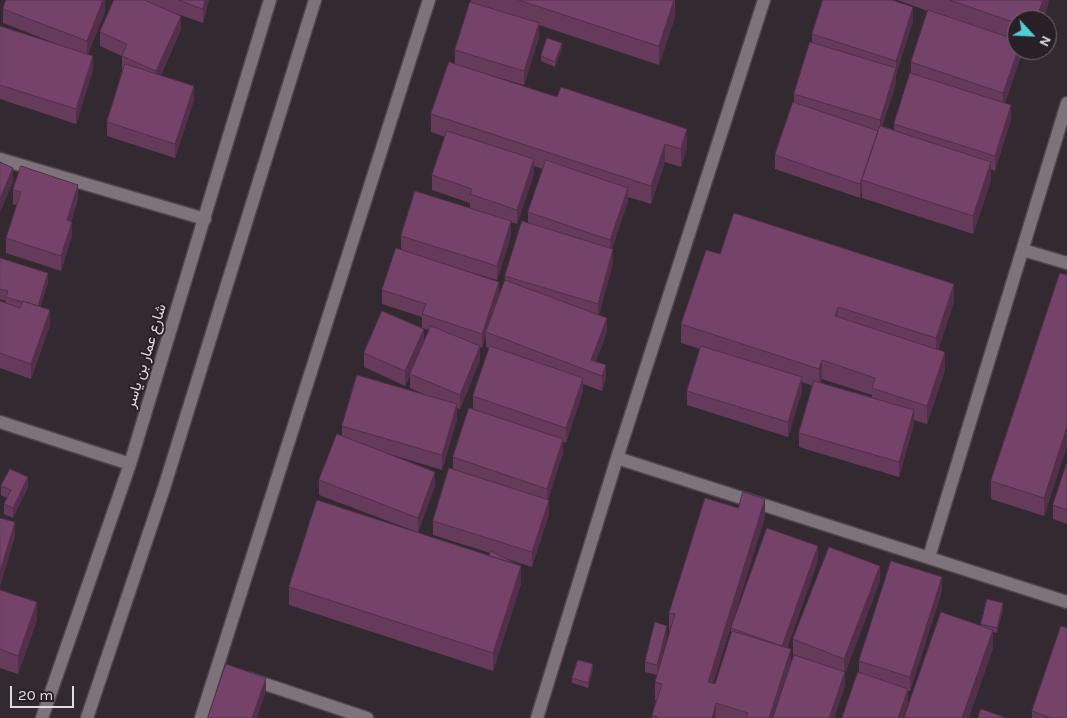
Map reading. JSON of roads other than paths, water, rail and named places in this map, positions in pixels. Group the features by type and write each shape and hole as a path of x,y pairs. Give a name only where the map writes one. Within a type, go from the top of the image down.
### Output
{"street":[{"name":"شارع عمار بن ياسر","path":"42,718 130,464 270,0"},
{"path":"87,718 164,488 314,0"},
{"path":"201,718 226,671 429,0"},
{"path":"537,718 617,458 764,0"},
{"path":"928,558 1067,103"},
{"path":"0,159 205,219"},
{"path":"1023,250 1067,263"},
{"path":"0,422 130,464"},
{"path":"617,458 1067,602"},
{"path":"226,671 367,718"}]}
